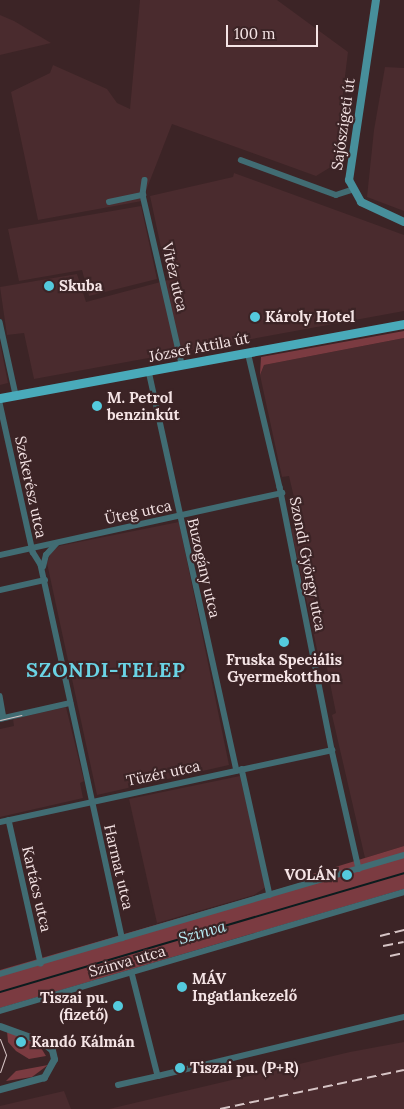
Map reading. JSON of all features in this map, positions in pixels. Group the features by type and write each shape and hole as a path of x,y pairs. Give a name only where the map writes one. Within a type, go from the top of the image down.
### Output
{"main road":[{"name":"Sajószigeti út","path":"376,0 348,169 352,190 370,208 404,222"},
{"name":"József Attila út","path":"0,398 404,324"}],"street":[{"path":"241,160 336,195 352,190"},
{"name":"Vitéz utca","path":"145,180 143,195 182,364"},
{"path":"109,202 143,195"},
{"path":"0,322 16,395"},
{"name":"Szondi György utca","path":"248,352 282,493 332,750 359,869"},
{"name":"Buzogány utca","path":"149,370 180,516 270,895"},
{"name":"Szekerész utca","path":"0,403 32,548 45,580 91,802"},
{"name":"Üteg utca","path":"0,555 282,493"},
{"name":"Szekerész utca","path":"43,573 48,552 63,542"},
{"path":"0,590 45,580"},
{"path":"0,696 2,718 70,703"},
{"name":"Tüzér utca","path":"0,822 332,750"},
{"name":"Harmat utca","path":"91,802 122,938"},
{"name":"Kartács utca","path":"9,820 42,963"},
{"name":"Szinva utca","path":"0,974 404,855"},
{"name":"Szinva utca","path":"0,1012 404,892"},
{"path":"132,973 158,1076"},
{"path":"118,1085 404,1017"},
{"path":"0,1026 41,1041 52,1050 54,1059 51,1069 44,1077 0,1089"}],"shaded area":[{"path":"140,0 277,0 348,52 334,165 316,176 172,124 142,201 38,220 11,92 50,73 53,65 107,89 117,103 130,109"},
{"path":"0,15 14,21 51,43 0,55"},
{"path":"385,67 404,68 404,211 367,197 374,130"},
{"path":"234,173 404,235 404,311 34,379 24,333 7,335 0,287 77,274 86,302 168,280 150,196 233,177"},
{"path":"141,206 157,279 89,296 82,270 19,281 8,229"},
{"path":"404,331 404,338 264,365 260,375 261,357"},
{"path":"404,338 404,846 365,858 332,715 336,713 324,653 318,654 291,529 301,527 289,476 282,477 260,375 264,365"},
{"path":"0,343 8,383 0,385"},
{"path":"179,522 229,765 97,795 47,563 51,552 59,546"},
{"path":"66,707 84,781 80,783 83,798 0,817 0,729 14,726 13,719"},
{"path":"240,776 266,887 254,895 157,923 129,799"},
{"path":"404,846 404,889 0,1008 0,970 307,881 306,876"},
{"path":"7,1031 38,1043 46,1056 29,1059 16,1051 8,1042"},
{"path":"404,1042 404,1109 109,1109 350,1052"},
{"path":"48,1065 32,1077 6,1081 16,1071"},
{"path":"64,1091 71,1109 0,1109 0,1106"}],"waterway":[{"name":"Szinva","path":"0,992 404,873"}],"tram line":[{"path":"0,720 21,715"},
{"path":"0,1039 6,1055 0,1072"}],"railway":[{"path":"380,936 404,930"},
{"path":"383,946 404,942"},
{"path":"390,956 404,953"},
{"path":"220,1109 404,1070"}],"place":[{"name":"Skuba","path":"49,286"},
{"name":"Károly Hotel","path":"255,317"},
{"name":"M. Petrol benzinkút","path":"97,406"},
{"name":"Fruska Speciális Gyermekotthon","path":"284,642"},
{"name":"VOLÁN","path":"347,875"},
{"name":"MÁV Ingatlankezelő","path":"182,987"},
{"name":"Tiszai pu. (fizető)","path":"118,1006"},
{"name":"Kandó Kálmán","path":"21,1042"},
{"name":"Tiszai pu. (P+R)","path":"180,1068"}],"district":[{"name":"SZONDI-TELEP","path":"106,669"}]}
